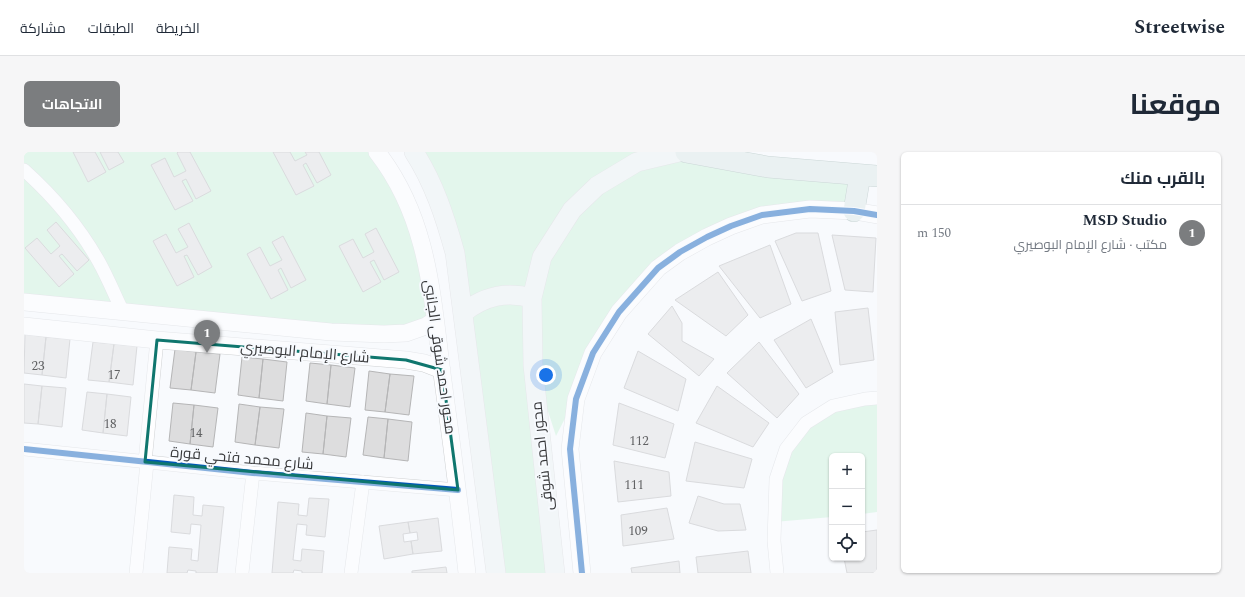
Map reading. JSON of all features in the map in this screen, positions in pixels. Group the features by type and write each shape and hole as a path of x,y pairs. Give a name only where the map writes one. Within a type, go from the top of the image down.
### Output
{"main road":[{"path":"414,152 425,169 445,216 455,253 496,573"},
{"name":"محور احمد شوقى","path":"555,573 532,365 532,298 542,257 572,210 597,186 637,162 679,152"},
{"path":"686,152 768,167 868,176 854,211"},
{"path":"463,313 472,306 494,296 513,295 532,298"}],"street":[{"name":"محور احمد شوقى الجانبى","path":"377,152 398,183 413,216 424,250 431,285 458,490 467,573"},
{"path":"24,170 37,182 70,219 99,262 123,312"},
{"path":"582,573 570,449 576,400 593,353 620,312 658,268 680,252 707,236 731,226 762,215 810,209 854,211 877,215"},
{"name":"شارع الإمام البوصيري","path":"24,302 331,332 395,335 416,330 435,320"},
{"name":"شارع الإمام البوصيري","path":"24,326 157,340 406,360 424,363 442,370"},
{"path":"136,573 157,340"},
{"path":"777,573 774,541 776,479 786,449 806,424 833,406 877,398"},
{"name":"شارع محمد فتحي قورة","path":"24,449 253,473 458,490"},
{"path":"242,573 253,473"},
{"path":"351,573 362,482"}],"highlighted area":[{"path":"157,340 406,360 442,370 458,490 145,462"}],"green space":[{"path":"24,152 377,152 398,183 435,320 416,330 24,302"},
{"path":"414,152 687,152 860,175 854,211 810,209 707,237 619,312 556,436 533,365 556,573 496,573 455,253"},
{"path":"877,398 877,512 865,514 865,453 829,453 829,517 774,522 786,449 833,406"}],"building":[{"path":"73,152 95,152 106,172 88,182"},
{"path":"100,152 118,152 124,162 109,170"},
{"path":"190,152 211,191 196,199 186,179 182,181 193,201 175,210 151,165 165,158 174,177 186,171 177,153"},
{"path":"273,152 290,152 295,161 307,155 305,152 319,152 331,175 317,183 306,163 303,165 314,186 296,195"},
{"path":"56,222 89,260 77,271 62,254 59,256 74,274 59,287 25,248 37,238 51,254 60,246 47,230"},
{"path":"189,223 212,267 198,275 187,255 184,256 194,277 177,286 153,241 166,234 176,253 188,247 178,229"},
{"path":"376,228 399,272 384,280 374,260 370,262 381,282 363,292 339,246 353,239 363,258 374,252 365,234"},
{"path":"796,233 818,233 831,291 802,301 775,241"},
{"path":"832,235 876,238 873,292 845,290"},
{"path":"283,236 306,280 291,288 281,268 278,270 288,290 271,299 247,254 260,247 270,266 282,260 272,242"},
{"path":"770,245 791,304 760,318 719,266"},
{"path":"718,272 748,315 726,336 675,300"},
{"path":"672,306 682,323 682,341 714,359 699,376 648,334"},
{"path":"868,308 874,360 840,365 835,312"},
{"path":"811,319 833,372 806,388 774,340"},
{"path":"25,334 46,337 42,375 24,373"},
{"path":"46,337 70,339 66,378 42,375"},
{"path":"93,342 114,344 109,382 88,380"},
{"path":"759,342 799,394 777,418 727,373"},
{"path":"114,344 137,346 133,385 109,382"},
{"path":"175,349 196,352 191,390 170,388"},
{"path":"638,351 686,379 678,411 624,388"},
{"path":"196,352 220,354 215,393 191,390"},
{"path":"242,357 263,359 259,398 238,395"},
{"path":"263,359 287,362 283,401 259,398"},
{"path":"310,363 331,365 327,404 306,401"},
{"path":"331,365 355,368 350,407 327,404"},
{"path":"369,371 390,374 385,412 365,410"},
{"path":"390,374 414,376 409,415 385,412"},
{"path":"24,384 42,386 38,424 24,423"},
{"path":"42,386 66,388 62,427 38,424"},
{"path":"717,386 769,423 753,447 696,423"},
{"path":"87,392 107,394 103,433 82,430"},
{"path":"107,394 131,397 127,436 103,433"},
{"path":"173,403 194,405 190,444 169,441"},
{"path":"619,403 674,424 665,458 613,445"},
{"path":"239,404 260,407 255,445 235,442"},
{"path":"194,405 218,408 213,447 190,444"},
{"path":"260,407 284,409 279,448 255,445"},
{"path":"306,413 327,416 323,454 302,452"},
{"path":"327,416 351,418 346,457 323,454"},
{"path":"368,417 388,419 384,458 363,455"},
{"path":"388,419 412,422 408,461 384,458"},
{"path":"695,442 752,459 744,488 686,481"},
{"path":"614,461 669,472 671,496 618,502"},
{"path":"174,495 194,497 193,515 202,516 203,505 224,507 217,573 196,573 196,571 188,570 187,573 167,573 169,547 192,549 191,560 198,561 201,525 191,524 190,534 171,532"},
{"path":"698,496 724,504 740,504 746,530 718,531 689,523"},
{"path":"309,498 329,499 325,537 306,535 307,525 297,524 293,560 301,561 302,549 324,551 322,573 302,573 302,571 294,570 293,573 272,573 278,502 299,504 298,515 307,516"},
{"path":"667,508 674,539 623,546 621,515"},
{"path":"438,518 442,551 413,554 411,541 418,540 417,532 410,533 408,522"},
{"path":"408,522 410,533 403,534 404,542 411,541 413,554 384,559 379,526"},
{"path":"877,530 877,573 847,573 845,561 865,561 865,532"},
{"path":"748,551 751,573 698,573 696,557"},
{"path":"679,561 680,573 632,573 631,568"},
{"path":"446,567 447,573 412,573 412,571"}],"cycle path":[{"path":"582,573 570,449 576,399 593,353 619,312 658,268 680,252 731,226 762,215 810,209 854,211 877,215"},
{"path":"24,449 253,473 458,490"}],"place":[{"name":"MSD Studio","path":"207,353"}]}
